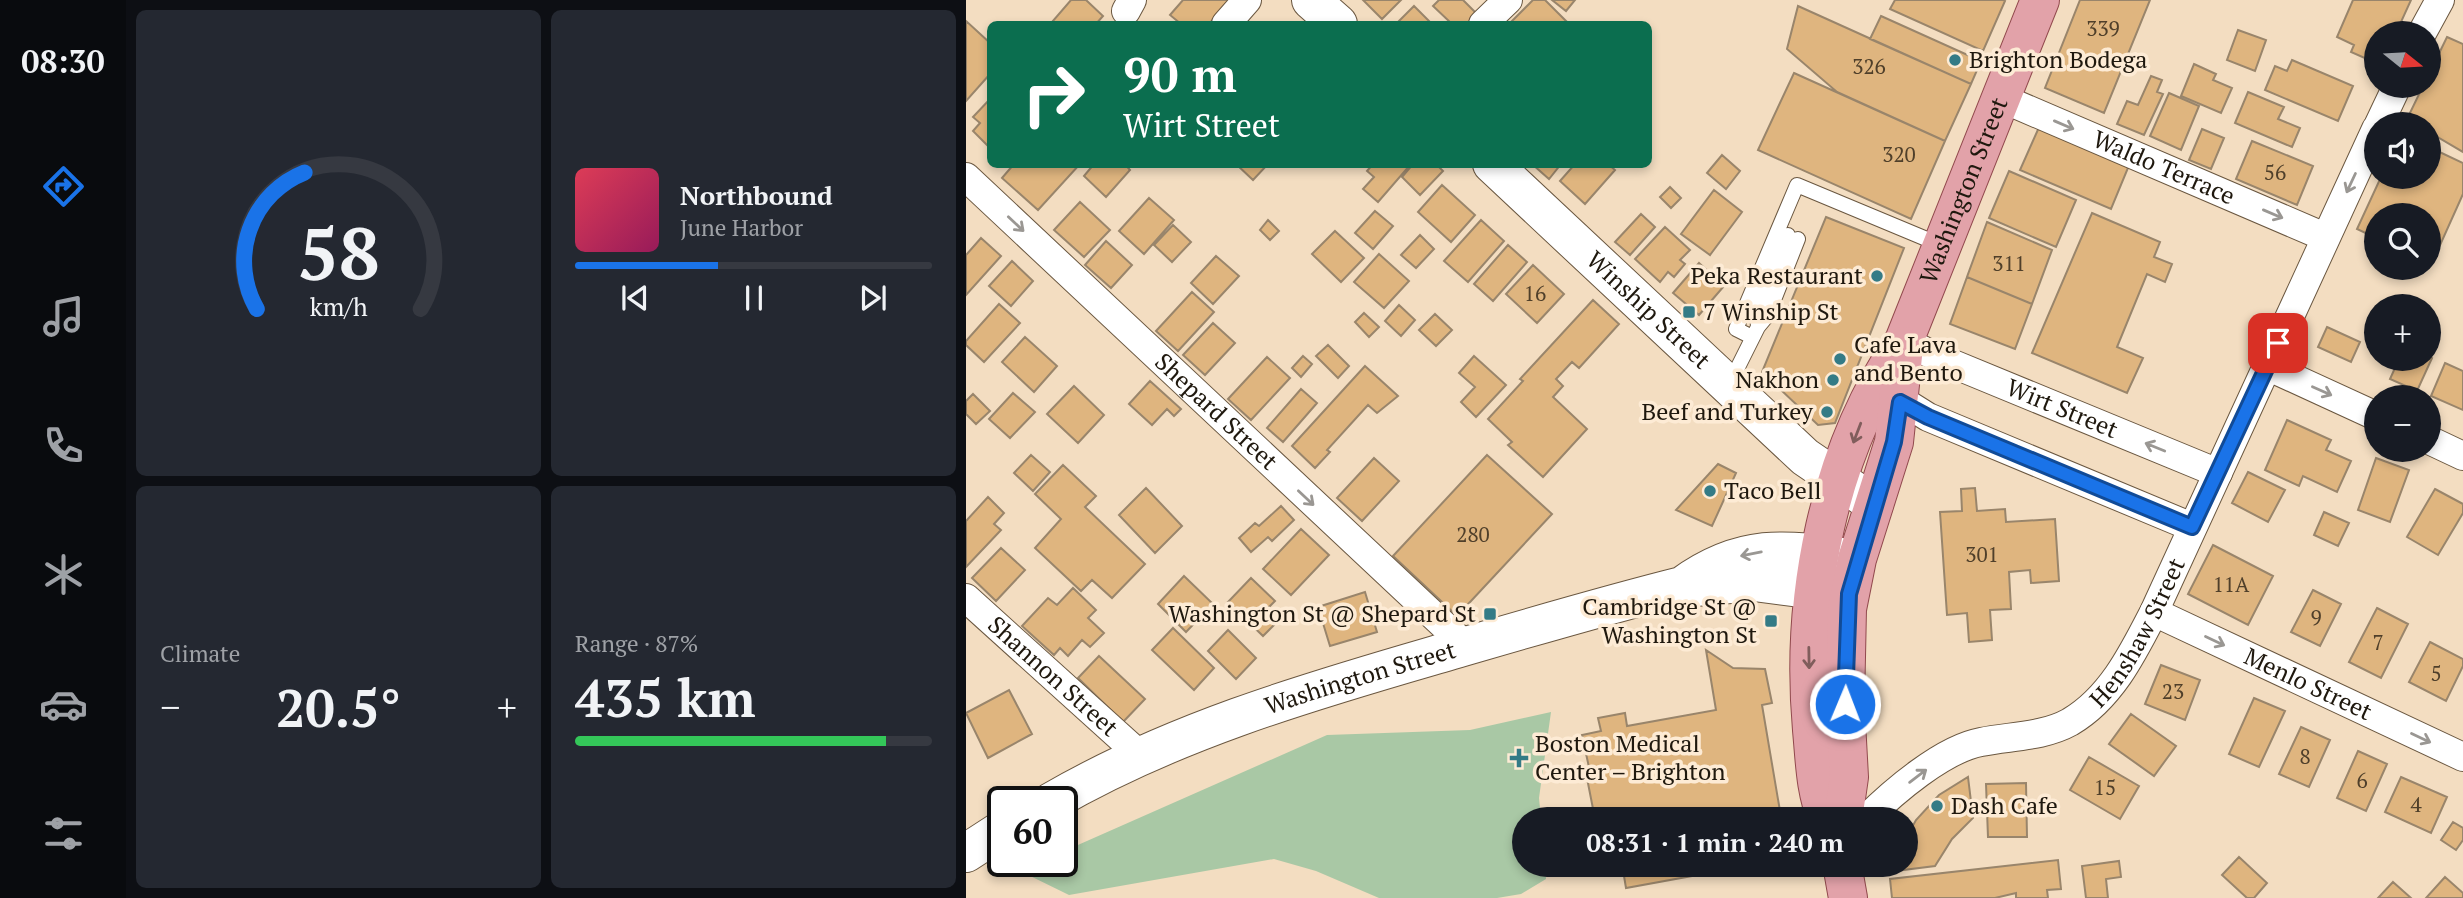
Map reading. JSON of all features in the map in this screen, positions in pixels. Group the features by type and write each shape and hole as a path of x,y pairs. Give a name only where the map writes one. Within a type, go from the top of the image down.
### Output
{"main road":[{"path":"1311,0 1335,21"},
{"name":"Washington Street","path":"1889,393 1905,341 1941,245 2040,0"},
{"name":"Winship Street","path":"1496,168 1811,461 1874,504"},
{"path":"1822,807 1818,796 1810,705 1815,572 1839,482 1889,393"},
{"path":"1845,807 1849,777 1845,704 1853,577 1894,442 1889,393"},
{"name":"Washington Street","path":"1078,788 1141,756 1280,702 1466,646 1682,586 1714,564 1744,555 1787,551 1815,572 1853,577"},
{"path":"966,853 987,839"},
{"path":"1844,877 1848,898"}],"street":[{"path":"1229,21 1247,0"},
{"path":"1486,21 1508,0"},
{"path":"2429,21 2440,0"},
{"name":"Waldo Terrace","path":"2001,98 2325,237"},
{"name":"Henshaw Street","path":"1878,807 1927,769 1968,745 2050,731 2071,722 2103,695 2128,662 2154,612 2364,156"},
{"name":"Shepard Street","path":"970,187 1466,646"},
{"name":"Wirt Street","path":"1905,341 1941,359 2218,473"},
{"path":"2267,366 2364,410"},
{"path":"1889,393 1928,417 2192,527"},
{"path":"2441,446 2463,456"},
{"name":"Shannon Street","path":"966,598 1141,756"},
{"name":"Menlo Street","path":"2154,612 2463,757"}],"lane":[{"path":"1755,332 1736,329 1797,185 1941,245"},
{"path":"1728,386 1755,332 1768,314 1793,237"}],"green space":[{"path":"1551,712 1540,807 1512,807 1512,877 1546,877 1521,894 1497,898 1379,898 1316,871 1274,859 1069,895 1032,877 1078,877 1078,845 1327,735 1470,730"}],"building":[{"path":"1071,0 1086,0 1103,16 1099,21 1053,21"},
{"path":"1183,0 1231,0 1212,21 1177,21 1170,15"},
{"path":"1363,0 1401,0 1382,19"},
{"path":"1439,0 1463,0 1478,15 1471,21 1449,21 1433,6"},
{"path":"1533,0 1545,0 1566,21 1512,21"},
{"path":"1552,0 1575,0 1566,11"},
{"path":"1895,0 2005,1 1983,51 1890,9"},
{"path":"2080,0 2150,0 2104,113 2045,88"},
{"path":"2353,0 2411,0 2401,21 2364,21 2364,58 2351,52 2354,45 2337,37"},
{"path":"1414,6 1429,21 1399,21"},
{"path":"1798,6 1971,84 1945,141 1837,92 1787,49"},
{"path":"1881,16 1981,61 1971,84 1870,39"},
{"path":"966,21 987,40 987,77 966,101"},
{"path":"2238,30 2266,40 2255,71 2227,60"},
{"path":"2447,37 2463,44 2463,152 2441,139 2441,112 2410,112 2417,98 2441,98 2441,49"},
{"path":"2292,60 2353,86 2338,121 2265,90 2275,66 2287,71"},
{"path":"2194,64 2216,74 2213,80 2232,88 2221,113 2181,96"},
{"path":"1794,73 1945,141 1911,219 1758,150"},
{"path":"2151,76 2162,80 2157,92 2163,94 2144,135 2117,124 2127,101 2138,105"},
{"path":"2248,92 2284,107 2278,119 2300,128 2292,147 2235,123"},
{"path":"2169,93 2199,106 2181,150 2150,136"},
{"path":"987,102 987,145 973,131 980,123 973,117"},
{"path":"2040,125 2130,163 2111,209 2020,170"},
{"path":"2202,129 2224,138 2211,169 2189,160"},
{"path":"2252,141 2313,166 2297,205 2236,179"},
{"path":"2441,153 2463,163 2463,194 2441,243 2441,203 2369,203 2375,189 2441,189"},
{"path":"1722,155 1740,171 1726,189 1707,173"},
{"path":"1011,168 1076,168 1038,210 1002,178"},
{"path":"1091,168 1130,170 1106,197 1084,176"},
{"path":"1240,168 1264,168 1253,180"},
{"path":"1370,168 1408,168 1378,202 1363,189 1374,177 1367,171"},
{"path":"1410,168 1440,168 1443,171 1420,195 1402,177"},
{"path":"1537,168 1558,168 1549,179"},
{"path":"1571,168 1615,170 1585,204 1560,181"},
{"path":"2009,171 2076,200 2056,247 1989,218"},
{"path":"1442,185 1475,215 1451,242 1418,212"},
{"path":"1670,187 1681,198 1671,208 1660,197"},
{"path":"1714,190 1742,212 1710,255 1681,234"},
{"path":"1149,198 1174,220 1144,254 1119,231"},
{"path":"1080,202 1110,230 1084,257 1054,230"},
{"path":"1375,211 1393,226 1373,249 1355,233"},
{"path":"2092,213 2160,242 2154,257 2172,264 2165,282 2147,274 2117,347 2143,358 2127,393 2032,353"},
{"path":"1641,214 1655,227 1630,255 1615,242"},
{"path":"2364,214 2364,232 2357,229"},
{"path":"1826,217 1904,248 1835,423 1818,425 1762,372"},
{"path":"1268,220 1279,231 1270,240 1260,230"},
{"path":"1481,220 1504,241 1468,282 1444,261"},
{"path":"1987,222 2052,250 2032,304 1967,277"},
{"path":"1173,225 1191,242 1172,262 1154,245"},
{"path":"1665,227 1690,250 1680,260 1685,264 1674,277 1668,272 1660,282 1635,259"},
{"path":"1335,231 1364,258 1341,282 1312,254"},
{"path":"1420,235 1434,249 1416,268 1401,255"},
{"path":"981,238 1001,256 966,295 966,255"},
{"path":"1106,241 1132,265 1111,288 1085,265"},
{"path":"1508,245 1527,262 1493,301 1474,284"},
{"path":"1379,254 1409,281 1384,308 1354,282"},
{"path":"1216,256 1239,276 1213,304 1191,283"},
{"path":"1012,261 1033,281 1011,306 989,286"},
{"path":"1699,263 1724,286 1699,315 1673,293"},
{"path":"1533,265 1564,294 1537,323 1506,294"},
{"path":"1967,277 2032,304 2015,349 1950,324"},
{"path":"1192,292 1214,312 1178,351 1156,331"},
{"path":"1593,300 1619,324 1579,368 1572,362 1556,379 1563,386 1553,397 1587,429 1543,477 1508,445 1512,442 1488,419 1523,381 1520,379"},
{"path":"999,304 1020,323 984,362 966,345 966,341"},
{"path":"1399,305 1415,320 1401,336 1385,321"},
{"path":"1364,313 1379,327 1369,337 1355,322"},
{"path":"1435,314 1452,330 1436,346 1419,330"},
{"path":"1213,323 1235,343 1205,375 1183,355"},
{"path":"2327,327 2360,342 2351,362 2318,347"},
{"path":"1025,337 1057,366 1034,392 1002,362"},
{"path":"1328,345 1349,366 1338,378 1316,356"},
{"path":"1303,356 1312,364 1301,377 1292,368"},
{"path":"1474,356 1506,385 1476,417 1461,402 1475,387 1459,373"},
{"path":"1267,357 1290,378 1251,420 1228,399"},
{"path":"2445,363 2463,371 2463,410 2441,400 2441,385 2436,385"},
{"path":"1365,366 1398,396 1377,413 1368,405 1327,450 1330,452 1315,468 1292,446"},
{"path":"2394,371 2426,371 2420,385 2404,385 2390,379"},
{"path":"1150,381 1181,409 1174,416 1167,409 1152,425 1129,404"},
{"path":"1074,386 1104,415 1078,443 1047,414"},
{"path":"1301,389 1317,403 1283,442 1267,428"},
{"path":"1013,393 1035,412 1010,438 989,419"},
{"path":"973,394 990,411 976,424 966,414 966,401"},
{"path":"2287,420 2331,440 2326,450 2351,461 2337,492 2303,476 2299,486 2265,470"},
{"path":"1031,455 1050,472 1033,491 1014,473"},
{"path":"1487,455 1552,514 1457,616 1393,556"},
{"path":"1374,458 1399,481 1362,521 1337,498"},
{"path":"2375,462 2387,462 2409,470 2390,522 2358,510"},
{"name":"Taco Bell","path":"1718,464 1736,473 1712,526 1676,510"},
{"path":"1063,465 1096,496 1085,507 1145,564 1112,598 1092,580 1081,591 1035,548 1061,519 1035,494"},
{"path":"2248,472 2285,490 2268,522 2232,503"},
{"path":"1146,488 1182,526 1155,553 1119,515"},
{"path":"1975,488 1977,511 2005,509 2006,522 2055,519 2059,581 2031,583 2030,570 2009,572 2011,609 1990,610 1992,640 1969,642 1967,613 1947,615 1940,512 1962,511 1961,489"},
{"path":"2435,489 2463,504 2463,513 2438,555 2407,537"},
{"path":"988,497 1004,513 994,524 1001,530 966,567 966,521"},
{"path":"1281,506 1294,520 1272,541 1268,537 1251,552 1239,538 1255,523 1259,526"},
{"path":"2324,512 2349,523 2338,546 2314,535"},
{"path":"1301,529 1329,555 1291,595 1263,569"},
{"path":"2213,545 2273,576 2248,625 2188,594"},
{"path":"1001,548 1025,570 996,601 972,578"},
{"path":"1184,576 1213,604 1186,632 1158,604"},
{"path":"1251,578 1275,601 1264,612 1276,623 1263,636 1228,602"},
{"path":"1073,588 1096,610 1088,618 1104,633 1090,647 1082,640 1068,656 1060,648 1054,655 1022,626 1048,598 1057,605"},
{"path":"2313,590 2341,604 2320,646 2291,632"},
{"path":"1365,592 1377,632 1330,646 1318,607"},
{"path":"2377,608 2408,624 2381,678 2349,662"},
{"path":"1173,628 1214,668 1194,690 1152,650"},
{"path":"1228,630 1256,658 1236,679 1208,651"},
{"path":"2430,642 2463,659 2463,666 2446,701 2409,682"},
{"path":"1706,650 1733,668 1765,669 1772,703 1762,705 1779,807 1593,807 1586,773 1590,772 1582,735 1601,731 1598,718 1625,713 1627,726 1716,710"},
{"path":"1099,656 1145,699 1123,722 1078,678"},
{"path":"2161,665 2200,680 2185,720 2145,704"},
{"path":"1009,690 1032,734 988,758 966,713"},
{"path":"2254,698 2285,711 2259,767 2229,754"},
{"path":"2131,714 2176,746 2154,776 2109,744"},
{"path":"2301,727 2330,740 2309,787 2279,774"},
{"path":"2358,751 2387,764 2366,811 2337,798"},
{"path":"2089,757 2139,786 2120,819 2070,790"},
{"path":"1968,777 1973,818 1952,839 1935,866 1918,868 1918,818 1939,795"},
{"path":"2401,777 2447,797 2431,833 2385,812"},
{"path":"2026,783 2027,837 1988,837 1986,784"},
{"path":"2453,822 2463,828 2463,840 2456,850 2441,840"},
{"path":"2239,857 2267,883 2254,898 2247,898 2222,875"},
{"path":"2058,860 2061,889 2047,890 2048,898 2016,898 2016,893 1995,898 1892,898 1890,879"},
{"path":"2119,861 2121,877 2106,879 2108,898 2086,898 2082,866"},
{"path":"1624,877 1686,877 1626,888"},
{"path":"2445,877 2463,893 2463,898 2426,898"},
{"path":"2393,882 2411,898 2378,898"}],"place":[{"name":"Brighton Bodega","path":"1955,60"},
{"name":"Peka Restaurant","path":"1877,276"},
{"name":"7 Winship St","path":"1689,312"},
{"name":"Cafe Lava and Bento","path":"1840,359"},
{"name":"Nakhon","path":"1833,380"},
{"name":"Beef and Turkey","path":"1827,412"},
{"name":"Taco Bell","path":"1710,491"},
{"name":"Washington St @ Shepard St","path":"1490,614"},
{"name":"Cambridge St @ Washington St","path":"1771,621"},
{"name":"Boston Medical Center – Brighton","path":"1519,758"},
{"name":"Dash Cafe","path":"1937,806"}],"route":[{"path":"1845,704 1849,594 1857,559 1894,442 1900,402 1928,417 2192,527 2278,343"}]}
